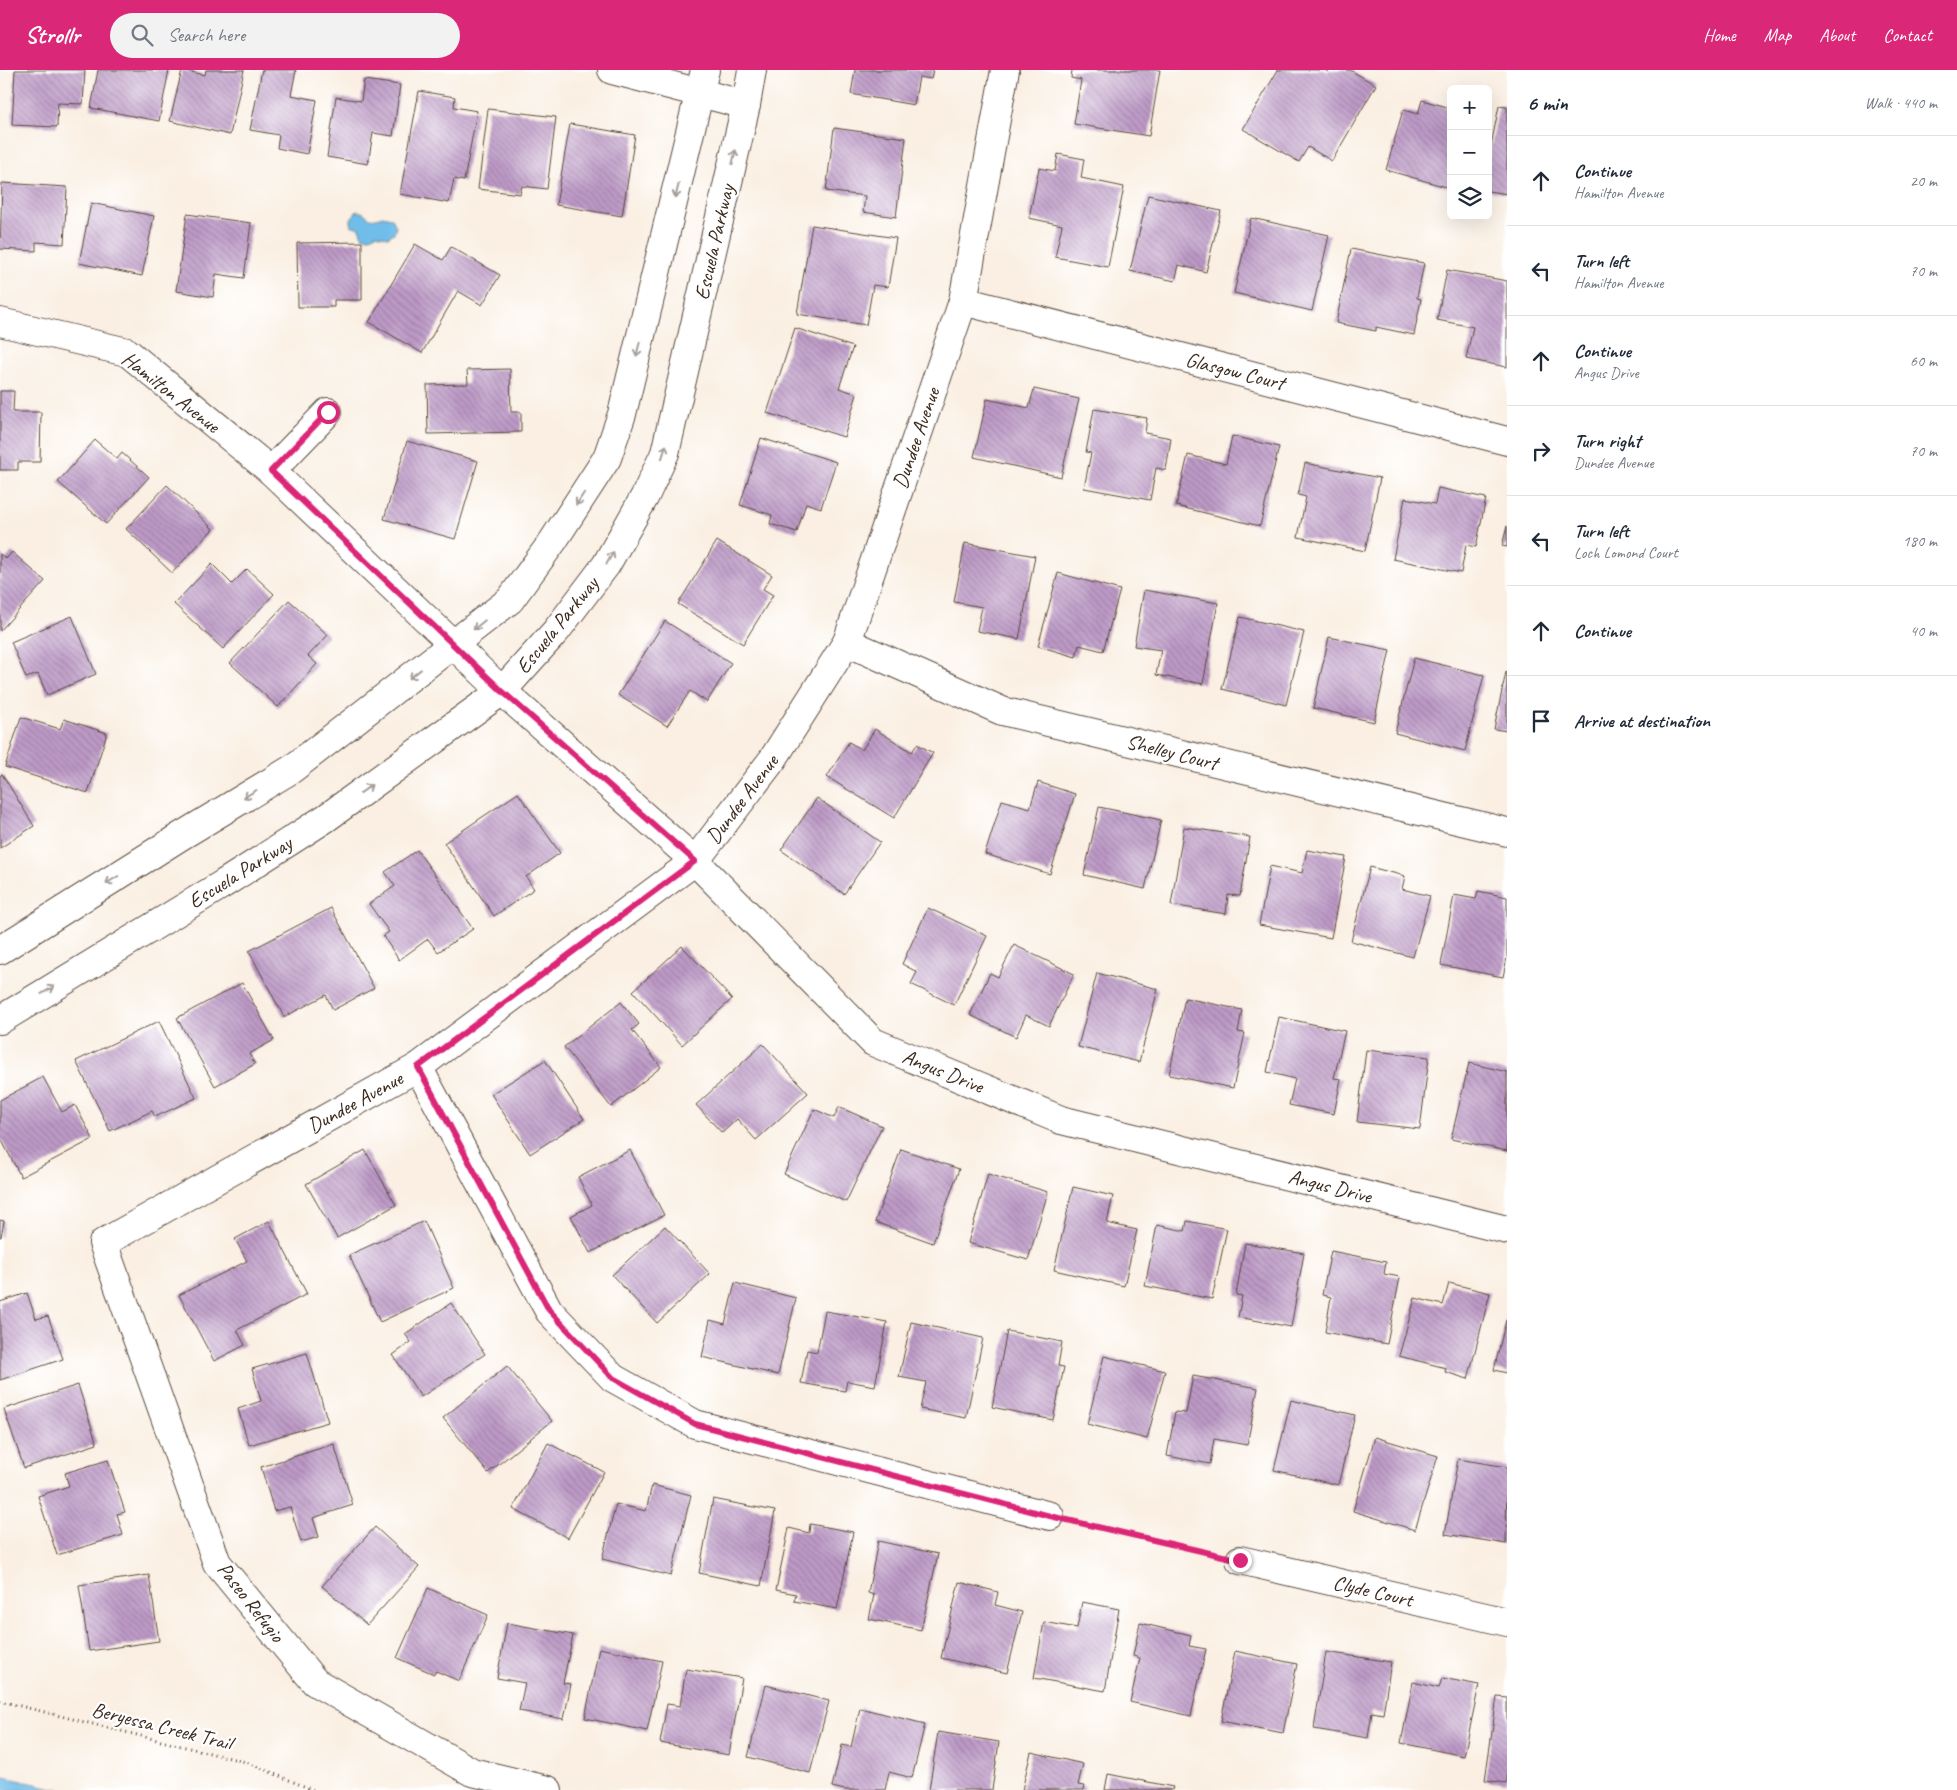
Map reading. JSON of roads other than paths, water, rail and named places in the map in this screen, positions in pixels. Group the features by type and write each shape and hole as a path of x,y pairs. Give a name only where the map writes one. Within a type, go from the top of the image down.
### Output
{"street":[{"path":"612,70 702,81 746,104"},
{"name":"Escuela Parkway","path":"0,1020 326,818 502,691 556,631 606,565 645,496 665,453 746,104 752,70"},
{"name":"Dundee Avenue","path":"102,1243 418,1067 695,861 773,759 847,642 963,301 1005,70"},
{"path":"0,950 292,769 510,600 553,541 606,458 622,414 702,81"},
{"name":"Glasgow Court","path":"963,301 1507,440"},
{"name":"Hamilton Avenue","path":"0,322 127,352 271,471 502,691"},
{"path":"271,471 328,412"},
{"name":"Shelley Court","path":"847,642 1002,711 1507,832"},
{"name":"Angus Drive","path":"502,691 695,861 873,1042 1061,1120 1507,1230"},
{"path":"418,1067 549,1310 613,1378 695,1424 1050,1516"},
{"name":"Paseo Refugio","path":"102,1243 217,1563 315,1682 472,1772 548,1790"},
{"name":"Clyde Court","path":"1240,1560 1507,1622"}],"water":[{"path":"357,211 370,218 382,216 392,218 396,227 394,233 388,237 376,234 368,238 362,236 359,228 351,225 351,219"},
{"path":"0,1776 62,1790 0,1790"}]}
